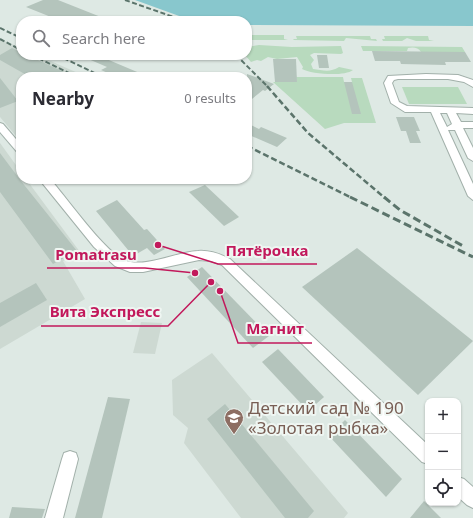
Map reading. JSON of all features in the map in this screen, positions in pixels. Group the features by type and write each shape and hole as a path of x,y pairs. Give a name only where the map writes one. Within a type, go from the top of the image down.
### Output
{"street":[{"path":"473,84 468,80 455,77 398,77 389,80 395,103 398,106 411,110 473,111"},
{"path":"434,111 445,131 473,196"},
{"path":"452,111 473,158"},
{"path":"445,131 457,125 473,125"},
{"path":"0,126 16,145"},
{"path":"48,184 94,239 119,263 129,267 140,267 177,258 204,255 213,256 226,262 425,453"},
{"path":"54,518 70,459"},
{"path":"461,488 473,499"}],"shaded area":[{"path":"0,39 16,46 16,60 48,60 76,72 16,72 16,136 0,117"},
{"path":"0,143 16,165 16,184 30,184 80,252 63,261 85,299 0,349"},
{"path":"141,322 162,323 155,354 133,353"},
{"name":"Детский сад № 190 «Золотая рыбка»","path":"212,353 348,513 344,518 241,518 184,443 188,428 173,415 172,380"}],"green space":[{"path":"252,35 284,35 284,39 288,40 252,40"},
{"path":"296,36 370,36 371,39 376,39 377,41 346,38 344,41 294,40 293,39 297,39"},
{"path":"384,36 428,36 429,40 434,41 416,41 407,38 402,41 383,41 382,39 385,39"},
{"path":"252,46 341,46 343,53 341,54 314,53 310,55 314,60 311,64 313,69 329,71 339,67 353,70 342,74 306,71 302,69 303,67 297,57 277,59 268,57 261,61 257,60 251,62 249,60 252,60"},
{"path":"361,46 462,47 465,52 421,52 417,48 408,48 407,51 363,51"},
{"path":"296,77 343,77 344,82 352,82 351,78 362,78 376,123 344,123 325,129 273,82 297,82"},
{"path":"402,87 458,87 467,104 409,104"}],"water":[{"path":"135,0 473,0 473,26 252,25 252,16 179,16"}],"building":[{"path":"43,0 58,0 98,16 48,16 26,7"},
{"path":"12,48 16,50 16,60 38,60 64,72 21,72 0,60 0,55"},
{"path":"372,51 465,52 471,62 445,62 446,65 401,64 400,61 375,61"},
{"path":"317,55 327,55 329,68 319,68"},
{"path":"273,59 296,59 297,82 275,82"},
{"path":"91,60 109,60 137,72 106,72 101,70 107,67"},
{"path":"252,76 274,84 265,91 263,90 252,99"},
{"path":"0,78 16,98 16,102 0,108"},
{"path":"344,82 352,82 361,114 352,114"},
{"path":"396,117 414,117 420,131 416,131 421,143 410,143 406,131 401,131"},
{"path":"252,126 259,129 261,127 287,138 277,147 252,136"},
{"path":"0,153 16,174 16,184 23,184 77,251 53,264 0,192"},
{"path":"205,185 239,217 224,226 189,192"},
{"path":"117,200 144,230 147,229 165,249 154,255 147,248 133,256 96,211"},
{"path":"357,248 473,341 418,395 302,287"},
{"path":"202,267 269,336 253,348 187,277"},
{"path":"36,283 47,300 0,327 0,303"},
{"path":"278,349 324,397 308,411 262,362"},
{"path":"108,397 130,399 102,518 75,518"},
{"path":"225,404 314,511 308,518 285,518 207,419"},
{"path":"345,420 402,479 386,497 329,436"},
{"path":"424,501 425,506 429,506 441,518 410,518"},
{"path":"12,507 45,509 42,518 9,518"}],"railway":[{"path":"125,0 171,16"},
{"path":"0,28 16,36"},
{"path":"0,39 16,47"},
{"path":"42,60 67,72"},
{"path":"67,60 93,72"},
{"path":"241,60 267,86"},
{"path":"267,86 308,133 385,198"},
{"path":"252,148 352,198"},
{"path":"350,197 473,257"},
{"path":"384,197 400,210 463,246"}],"place":[{"name":"Пятёрочка","path":"158,245"},
{"name":"Pomatrasu","path":"195,273"},
{"name":"Вита Экспресс","path":"211,282"},
{"name":"Магнит","path":"220,291"},
{"name":"Детский сад № 190 «Золотая рыбка»","path":"234,435"}]}
